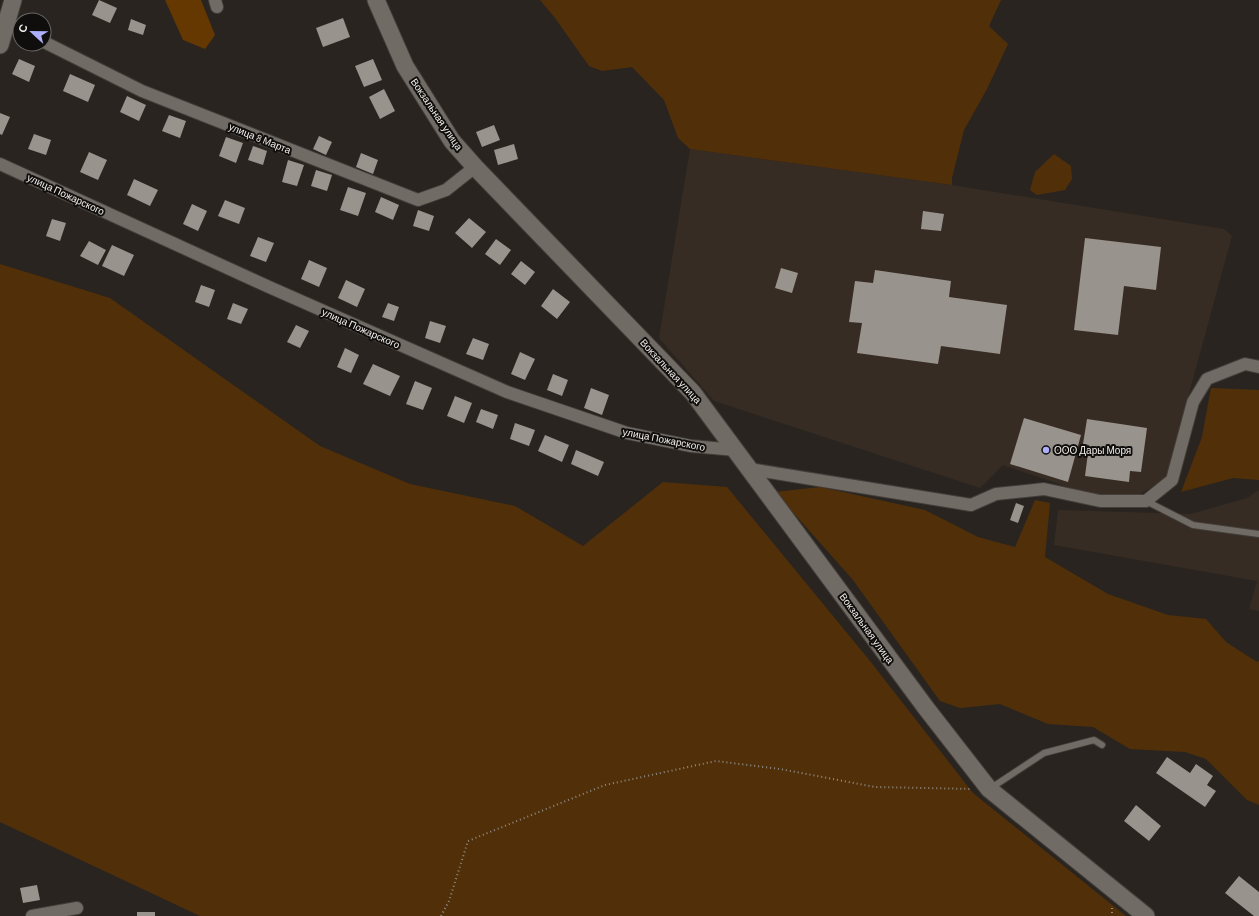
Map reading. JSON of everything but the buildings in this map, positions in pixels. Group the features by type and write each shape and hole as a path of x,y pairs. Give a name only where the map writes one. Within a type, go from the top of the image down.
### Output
{"street":[{"path":"12,0 12,12"},
{"name":"Вокзальная улица","path":"376,0 405,66 452,141 475,167 694,393 926,708 989,789 1146,916"},
{"path":"0,46 12,28"},
{"name":"улица 8 Марта","path":"52,46 142,91 418,200 446,190 475,167"},
{"name":"улица Пожарского","path":"0,164 269,287 507,392 627,433 691,446 736,450"},
{"path":"750,469 971,505 996,494 1044,489 1100,501 1146,501 1172,480 1193,402 1207,378 1245,364 1259,367"},
{"path":"32,916 77,908"}],"lane":[{"path":"1146,501 1193,525 1259,534"},
{"path":"989,789 1044,753 1094,740 1102,745"}],"path":[{"path":"441,916 449,901 468,841 605,785 716,761 780,769 875,787 989,789"}],"shaded area":[{"path":"165,0 201,0 215,35 205,49 183,40"},
{"path":"540,0 1001,0 989,26 1008,44 987,89 964,130 952,178 952,185 690,149 678,138 664,100 632,67 602,71 589,66 555,18"},
{"path":"690,149 952,185 1224,229 1232,236 1166,478 1137,496 1097,497 1003,465 980,488 714,401 659,338"},
{"path":"1054,154 1071,166 1072,179 1065,190 1037,195 1030,190 1035,172"},
{"path":"0,264 110,298 320,446 410,484 515,506 583,546 663,482 727,487 870,661 973,793 1126,916 200,916 0,822"},
{"path":"1211,388 1259,390 1259,480 1233,478 1181,492 1202,437"},
{"path":"820,487 925,510 978,537 1015,547 1035,500 1050,503 1045,557 1108,594 1168,615 1206,619 1226,642 1257,662 1259,661 1259,805 1247,800 1206,759 1185,752 1130,749 1093,727 1048,724 1000,704 960,708 940,701 853,580 775,492"},
{"path":"1259,490 1259,611 1249,609 1257,581 1054,545 1058,510 1191,514 1247,498"}],"place":[{"name":"ООО Дары Моря","path":"1046,450"}]}
